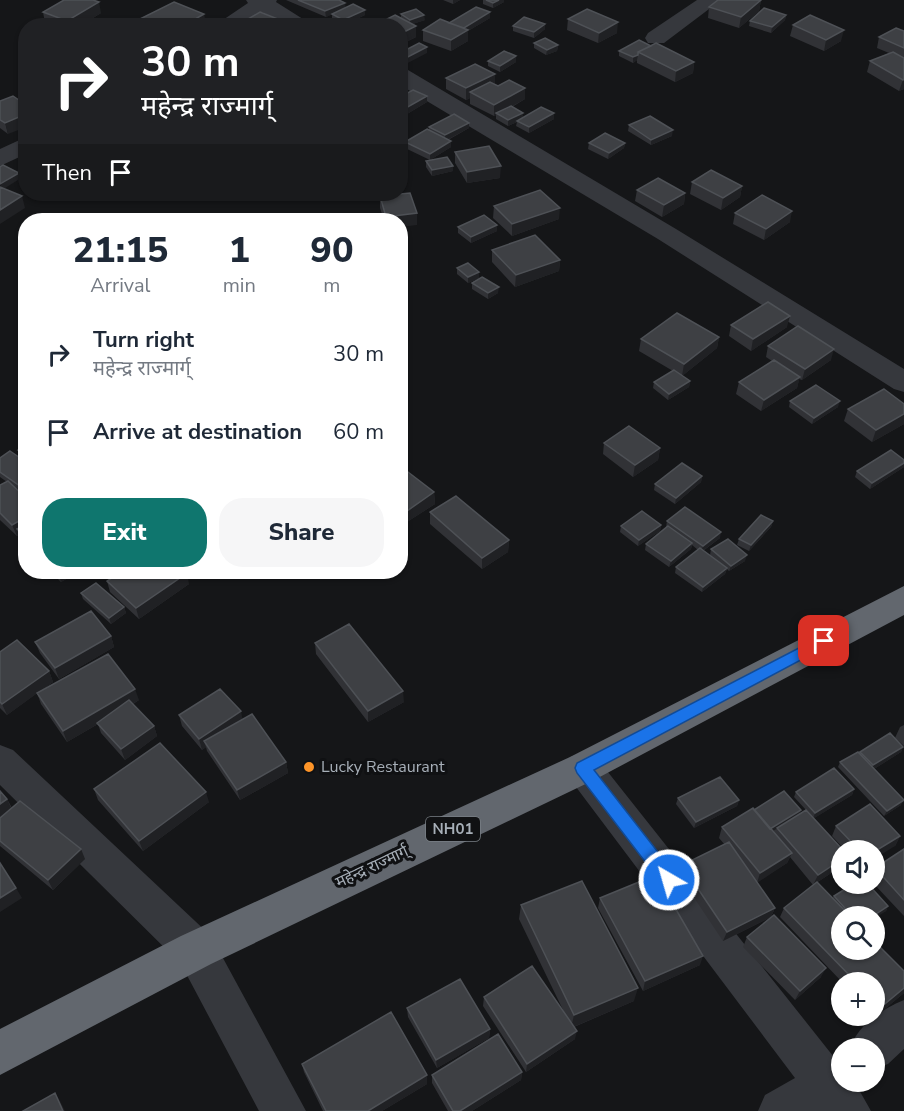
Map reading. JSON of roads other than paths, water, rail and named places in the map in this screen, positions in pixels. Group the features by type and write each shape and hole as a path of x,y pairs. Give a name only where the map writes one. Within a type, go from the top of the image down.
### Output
{"highway":[{"name":"महेन्द्र राज्मार्ग्","path":"0,1053 196,950 583,768 904,599"}],"street":[{"path":"656,38 711,0"},
{"path":"236,18 261,1 290,18"},
{"path":"408,80 668,234 904,382"},
{"path":"0,159 18,149"},
{"path":"0,762 196,950 283,1111"},
{"path":"583,768 831,1080"},
{"path":"884,1038 904,1021"},
{"path":"781,1111 833,1092"}],"place":[{"name":"Lucky Restaurant","path":"309,767"}]}
